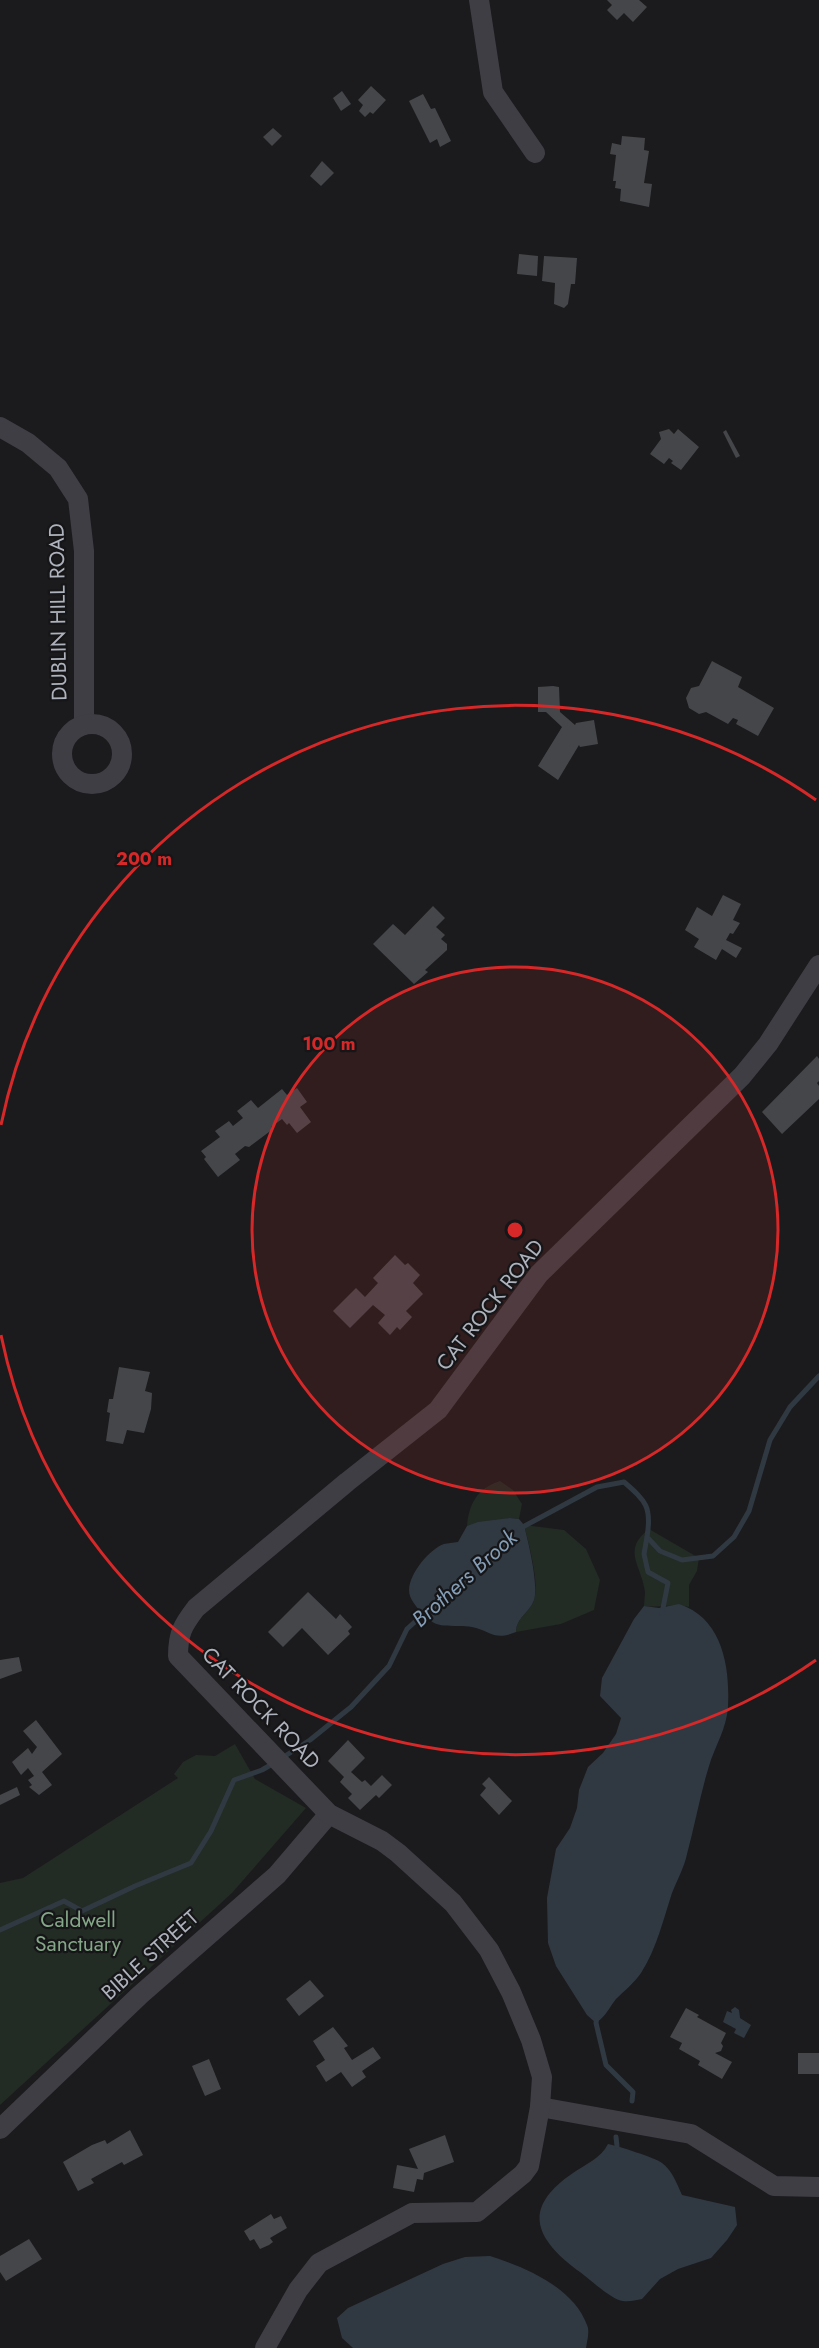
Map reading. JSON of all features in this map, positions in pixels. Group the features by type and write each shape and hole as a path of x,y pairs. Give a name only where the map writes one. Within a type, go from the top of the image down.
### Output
{"street":[{"path":"479,0 494,92 535,153"},
{"name":"DUBLIN HILL ROAD","path":"0,427 28,443 58,468 78,499 84,551 84,725"},
{"name":"CAT ROCK ROAD","path":"265,2348 297,2290 319,2263 412,2213 477,2212 523,2174 529,2166 540,2108 542,2077 531,2040 512,1992 489,1950 453,1903 404,1857 382,1841 329,1814 177,1656 178,1636 185,1623 205,1600 438,1410 539,1274 742,1076 768,1044 819,965"},
{"name":"BIBLE STREET","path":"0,2128 140,1995 277,1875 329,1814"},
{"path":"540,2108 691,2134 774,2186 819,2187"}],"green space":[{"path":"500,1481 513,1490 522,1504 519,1519 510,1518 467,1526 470,1510 480,1492"},
{"path":"524,1525 564,1530 586,1549 600,1580 594,1610 561,1624 516,1632 518,1623 534,1600 536,1584"},
{"path":"649,1529 699,1558 697,1571 689,1585 689,1607 644,1606 645,1592 635,1559 635,1551 636,1544"},
{"name":"Caldwell Sanctuary","path":"235,1744 255,1779 306,1808 232,1893 0,2105 0,1883 23,1878 178,1778 174,1774 183,1762 196,1755 215,1756"}],"water":[{"path":"519,1519 524,1525 535,1584 534,1600 518,1623 516,1632 498,1636 467,1626 440,1625 428,1619 416,1606 409,1589 414,1573 425,1558 444,1544 458,1542 467,1526 478,1522"},
{"path":"679,1604 694,1611 705,1620 720,1645 727,1675 727,1714 711,1759 686,1859 651,1954 639,1976 596,2023 587,2015 556,1966 548,1943 547,1898 556,1849 570,1828 577,1808 579,1790 588,1767 603,1753 616,1734 621,1718 600,1696 602,1678 634,1619 644,1606 659,1608"},
{"path":"735,2007 739,2010 740,2018 751,2025 744,2038 734,2033 736,2029 723,2022 727,2011 732,2013 731,2010"},
{"path":"608,2144 645,2155 662,2163 671,2173 682,2195 735,2207 737,2225 711,2258 678,2269 660,2279 642,2299 618,2300 600,2288 562,2258 551,2246 543,2234 540,2222 541,2210 546,2198 573,2173 597,2157"},
{"path":"490,2256 518,2266 546,2280 571,2300 588,2327 586,2348 353,2348 342,2338 337,2318 348,2308 443,2264 465,2257"}],"building":[{"path":"607,0 639,0 647,7 633,22 624,13 617,20 607,10 612,5"},
{"path":"371,86 386,100 373,114 370,112 365,117 359,111 363,105 358,100"},
{"path":"342,91 351,104 341,111 333,98"},
{"path":"423,94 431,109 435,108 451,141 440,147 437,139 430,143 409,101"},
{"path":"273,128 282,136 272,146 263,137"},
{"path":"622,136 645,138 644,150 649,151 644,183 652,184 649,207 620,201 621,189 615,188 616,181 613,181 616,155 610,154 612,143 621,145"},
{"path":"322,161 334,173 321,186 310,176"},
{"path":"519,254 538,256 537,276 517,274"},
{"path":"544,256 577,258 575,284 571,284 568,304 564,308 554,304 555,283 542,281"},
{"path":"669,429 674,434 678,429 699,447 681,470 671,463 673,461 669,458 664,464 650,454 661,439 659,432"},
{"path":"726,430 740,456 736,458 723,432"},
{"path":"712,661 742,677 738,687 774,708 758,736 736,724 738,720 733,718 728,724 706,712 699,714 689,708 686,698 691,688 699,686"},
{"path":"538,687 559,687 560,712 575,725 594,720 598,744 580,747 579,745 558,780 538,766 562,727 546,712 538,712"},
{"path":"723,895 741,904 733,920 740,923 726,940 742,948 736,958 722,949 716,960 694,947 699,939 685,930 697,907 712,916"},
{"path":"433,906 445,918 436,927 445,935 441,939 447,944 447,950 425,970 428,972 414,984 373,944 393,924 405,935"},
{"path":"817,1056 819,1059 819,1081 817,1083 819,1099 782,1134 762,1112"},
{"path":"297,1088 307,1102 300,1107 311,1122 297,1133 289,1123 287,1125 282,1119 271,1127 273,1129 249,1147 245,1146 235,1154 240,1160 218,1177 204,1159 206,1157 201,1151 220,1137 215,1131 229,1121 233,1126 243,1118 237,1111 251,1100 258,1108 282,1089 287,1095"},
{"path":"395,1255 405,1265 408,1263 420,1275 413,1283 423,1294 406,1311 412,1317 400,1330 397,1327 390,1335 378,1323 385,1315 373,1305 350,1328 333,1311 356,1288 365,1297 378,1283 373,1278"},
{"path":"119,1367 150,1372 145,1391 152,1393 151,1409 144,1433 127,1430 123,1444 106,1441 110,1413 107,1412 109,1399 113,1399"},
{"path":"308,1592 336,1619 340,1614 352,1627 348,1631 350,1634 328,1655 302,1628 283,1647 268,1632"},
{"path":"19,1657 22,1671 0,1679 0,1660"},
{"path":"36,1720 62,1754 42,1772 52,1785 39,1795 29,1787 32,1785 28,1780 34,1776 28,1768 21,1775 12,1762 28,1748 32,1754 37,1747 23,1731"},
{"path":"348,1740 365,1758 351,1772 362,1782 365,1780 371,1786 382,1775 392,1785 379,1798 376,1795 360,1810 348,1798 352,1794 340,1782 344,1777 328,1761"},
{"path":"489,1777 512,1801 499,1815 480,1795 486,1788 482,1784"},
{"path":"17,1787 20,1795 0,1805 0,1795"},
{"path":"310,1980 324,1996 299,2016 286,1999"},
{"path":"686,2008 699,2015 697,2017 726,2033 721,2043 723,2046 721,2051 715,2053 732,2062 722,2079 698,2065 700,2061 679,2049 682,2043 670,2037"},
{"path":"333,2027 348,2046 344,2048 352,2060 373,2047 381,2058 362,2071 366,2077 352,2087 341,2072 326,2082 316,2066 325,2060 313,2041"},
{"path":"798,2053 819,2053 819,2074 798,2074"},
{"path":"209,2059 221,2089 205,2096 192,2066"},
{"path":"130,2130 143,2155 124,2165 122,2162 91,2179 94,2183 78,2191 63,2162 92,2145 105,2140 107,2144"},
{"path":"445,2135 454,2162 424,2173 423,2180 417,2179 414,2192 393,2188 397,2165 418,2169 409,2149"},
{"path":"271,2214 274,2219 281,2216 287,2228 270,2238 273,2242 260,2249 254,2239 250,2241 244,2231"},
{"path":"29,2239 42,2259 6,2281 0,2272 0,2256"}],"waterway":[{"name":"Brothers Brook","path":"519,1529 597,1487 624,1482 638,1494 646,1505 649,1518 647,1537 660,1551 682,1560 713,1556 734,1537 749,1511 770,1440 790,1407 819,1376"},
{"path":"647,1537 644,1554 648,1572 668,1583 662,1613"},
{"name":"Brothers Brook","path":"282,1758 310,1740 351,1707 389,1666 407,1629 429,1609"},
{"name":"Brothers Brook","path":"0,1930 64,1901 82,1911 191,1863 211,1831 234,1780 274,1763"},
{"path":"597,2016 596,2023 606,2065 633,2092 632,2101"},
{"path":"616,2137 617,2146"}]}
